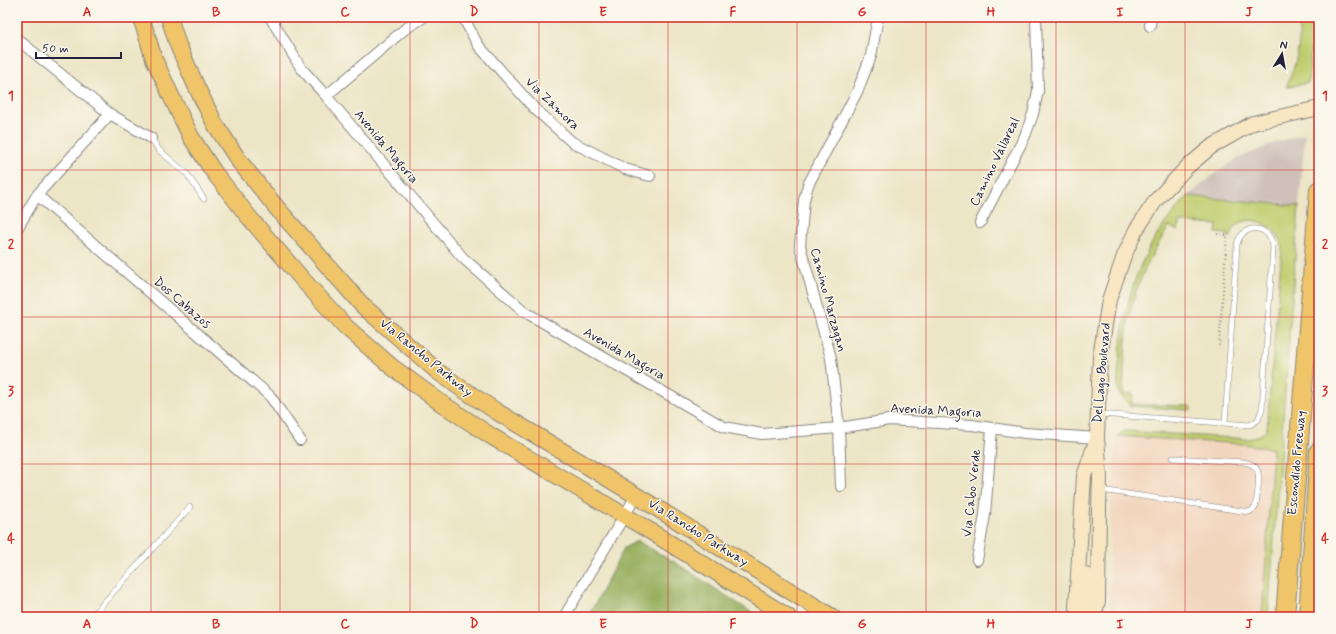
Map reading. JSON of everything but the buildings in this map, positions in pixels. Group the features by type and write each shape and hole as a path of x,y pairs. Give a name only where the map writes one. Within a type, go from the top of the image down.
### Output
{"highway":[{"name":"Escondido Freeway","path":"1285,617 1319,190"},
{"path":"1308,617 1319,451"},
{"path":"1273,617 1295,488"}],"main road":[{"name":"Via Rancho Parkway","path":"141,17 154,59 173,100 191,137 213,171 253,222 346,327 392,367 441,403 491,436 788,617"},
{"name":"Via Rancho Parkway","path":"169,17 178,45 197,88 215,124 239,161 280,213 363,306 458,386 499,413 832,617"},
{"name":"Del Lago Boulevard","path":"1094,617 1098,601 1100,476 1097,438 1100,357 1109,300 1124,256 1136,230 1156,200 1186,168 1211,147 1253,123 1319,108"},
{"name":"Del Lago Boulevard","path":"1080,617 1076,607 1084,476 1097,438"},
{"path":"1079,555 1087,577 1087,617"}],"street":[{"name":"Avenida Magoria","path":"270,17 301,68 462,258 524,312 724,427 762,434 839,428 889,420 972,425 1025,433 1097,438"},
{"path":"326,96 405,29 424,17"},
{"name":"Via Zamora","path":"463,17 478,45 534,108 572,142 625,169 650,176"},
{"name":"Camino Marzagan","path":"841,486 839,428 831,358 800,246 804,200 808,185 857,92 871,56 878,17"},
{"name":"Camino Vallareal","path":"980,223 1025,136 1033,114 1038,91 1036,17"},
{"path":"17,39 110,114 152,138"},
{"path":"17,229 37,195 110,114"},
{"name":"Dos Cabazos","path":"37,195 270,396 300,440"},
{"name":"Via Cabo Verde","path":"977,560 985,515 992,428"},
{"path":"564,617 636,496"}],"lane":[{"path":"152,138 159,150 187,174 204,200"},
{"path":"1098,413 1250,425 1258,420 1262,409 1273,248 1271,237 1267,233 1257,229 1246,231 1238,240 1237,245 1225,423"},
{"path":"1100,490 1116,491 1249,512 1252,511 1256,504 1259,477 1257,468 1253,465 1244,462 1173,458"},
{"path":"91,617 190,507"}],"path":[{"path":"1217,234 1227,235 1219,347"}],"shaded area":[{"path":"1305,134 1299,206 1188,196 1217,172 1237,159 1279,141"},
{"path":"1117,436 1243,444 1273,449 1262,617 1110,617 1110,532 1113,471"}],"green space":[{"path":"1297,17 1314,17 1308,83 1286,87 1298,53 1299,26"},
{"path":"1188,196 1299,206 1268,617 1262,617 1273,449 1243,444 1117,436 1125,431 1247,439 1258,436 1267,428 1282,248 1279,238 1273,230 1265,224 1257,221 1241,223 1234,228 1231,237 1228,237 1228,234 1216,233 1217,225 1179,222 1178,231 1169,226 1149,260 1134,296 1128,322 1123,394 1133,394 1132,404 1190,406 1191,409 1130,406 1130,404 1126,402 1119,393 1118,375 1126,311 1139,270 1148,250 1159,232"},
{"path":"637,541 673,561 759,617 586,617 595,604 624,548"}]}
